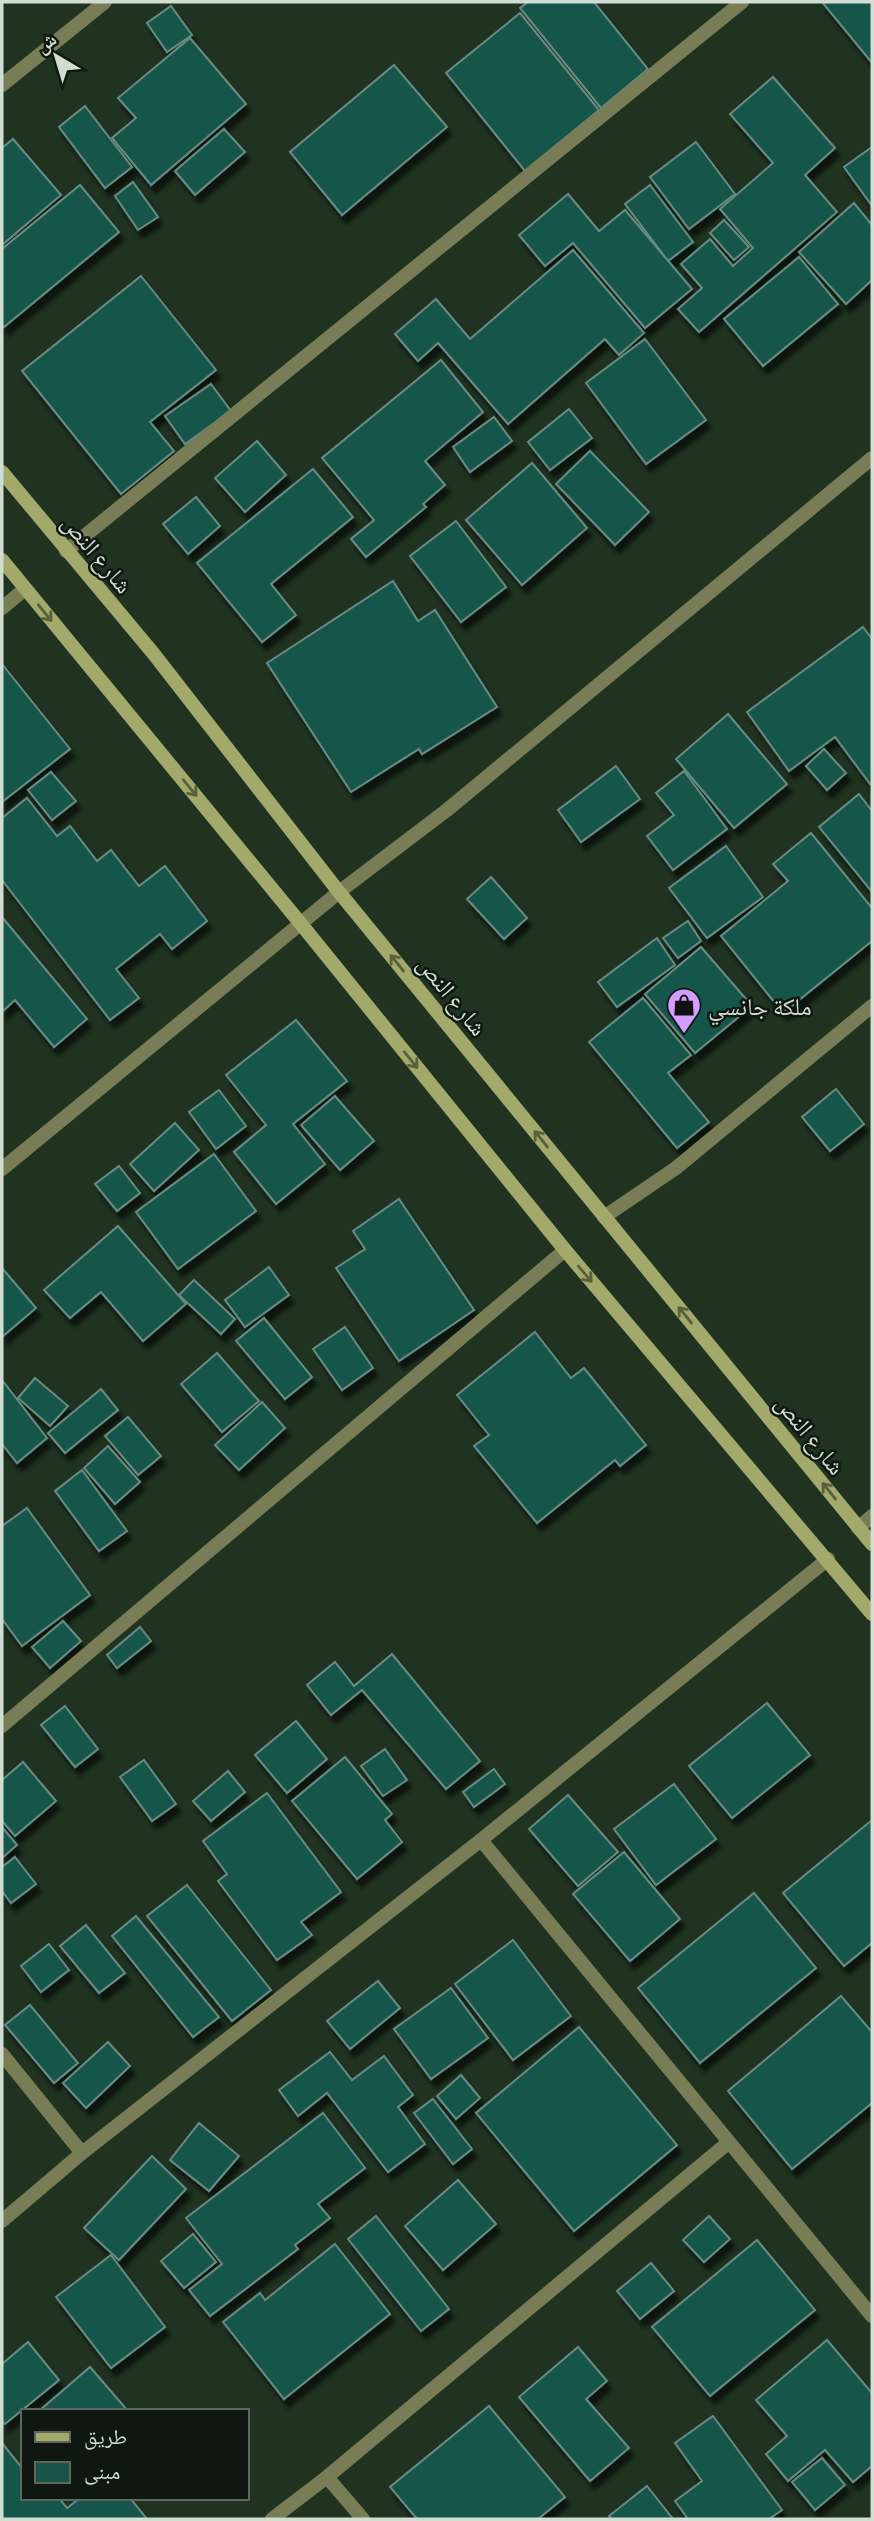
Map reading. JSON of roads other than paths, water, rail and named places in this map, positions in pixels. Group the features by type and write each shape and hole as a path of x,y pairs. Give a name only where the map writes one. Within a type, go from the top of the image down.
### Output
{"main road":[{"name":"شارع النص","path":"2,472 153,653 339,892 872,1544"},
{"path":"2,560 565,1250 872,1614"}],"street":[{"path":"2,85 105,2"},
{"path":"66,551 742,2"},
{"path":"2,1169 339,892 447,810 872,458"},
{"path":"2,608 25,589"},
{"path":"604,1217 676,1168 872,1006"},
{"path":"2,1726 565,1250"},
{"path":"858,1528 872,1516"},
{"path":"2,2221 82,2153 481,1840 828,1559"},
{"path":"481,1840 872,2316"},
{"path":"2,2054 82,2153"},
{"path":"272,2519 327,2477 729,2142"},
{"path":"327,2477 362,2519"}],"place":[{"name":"ملكة جانسي","path":"684,1035"}]}
